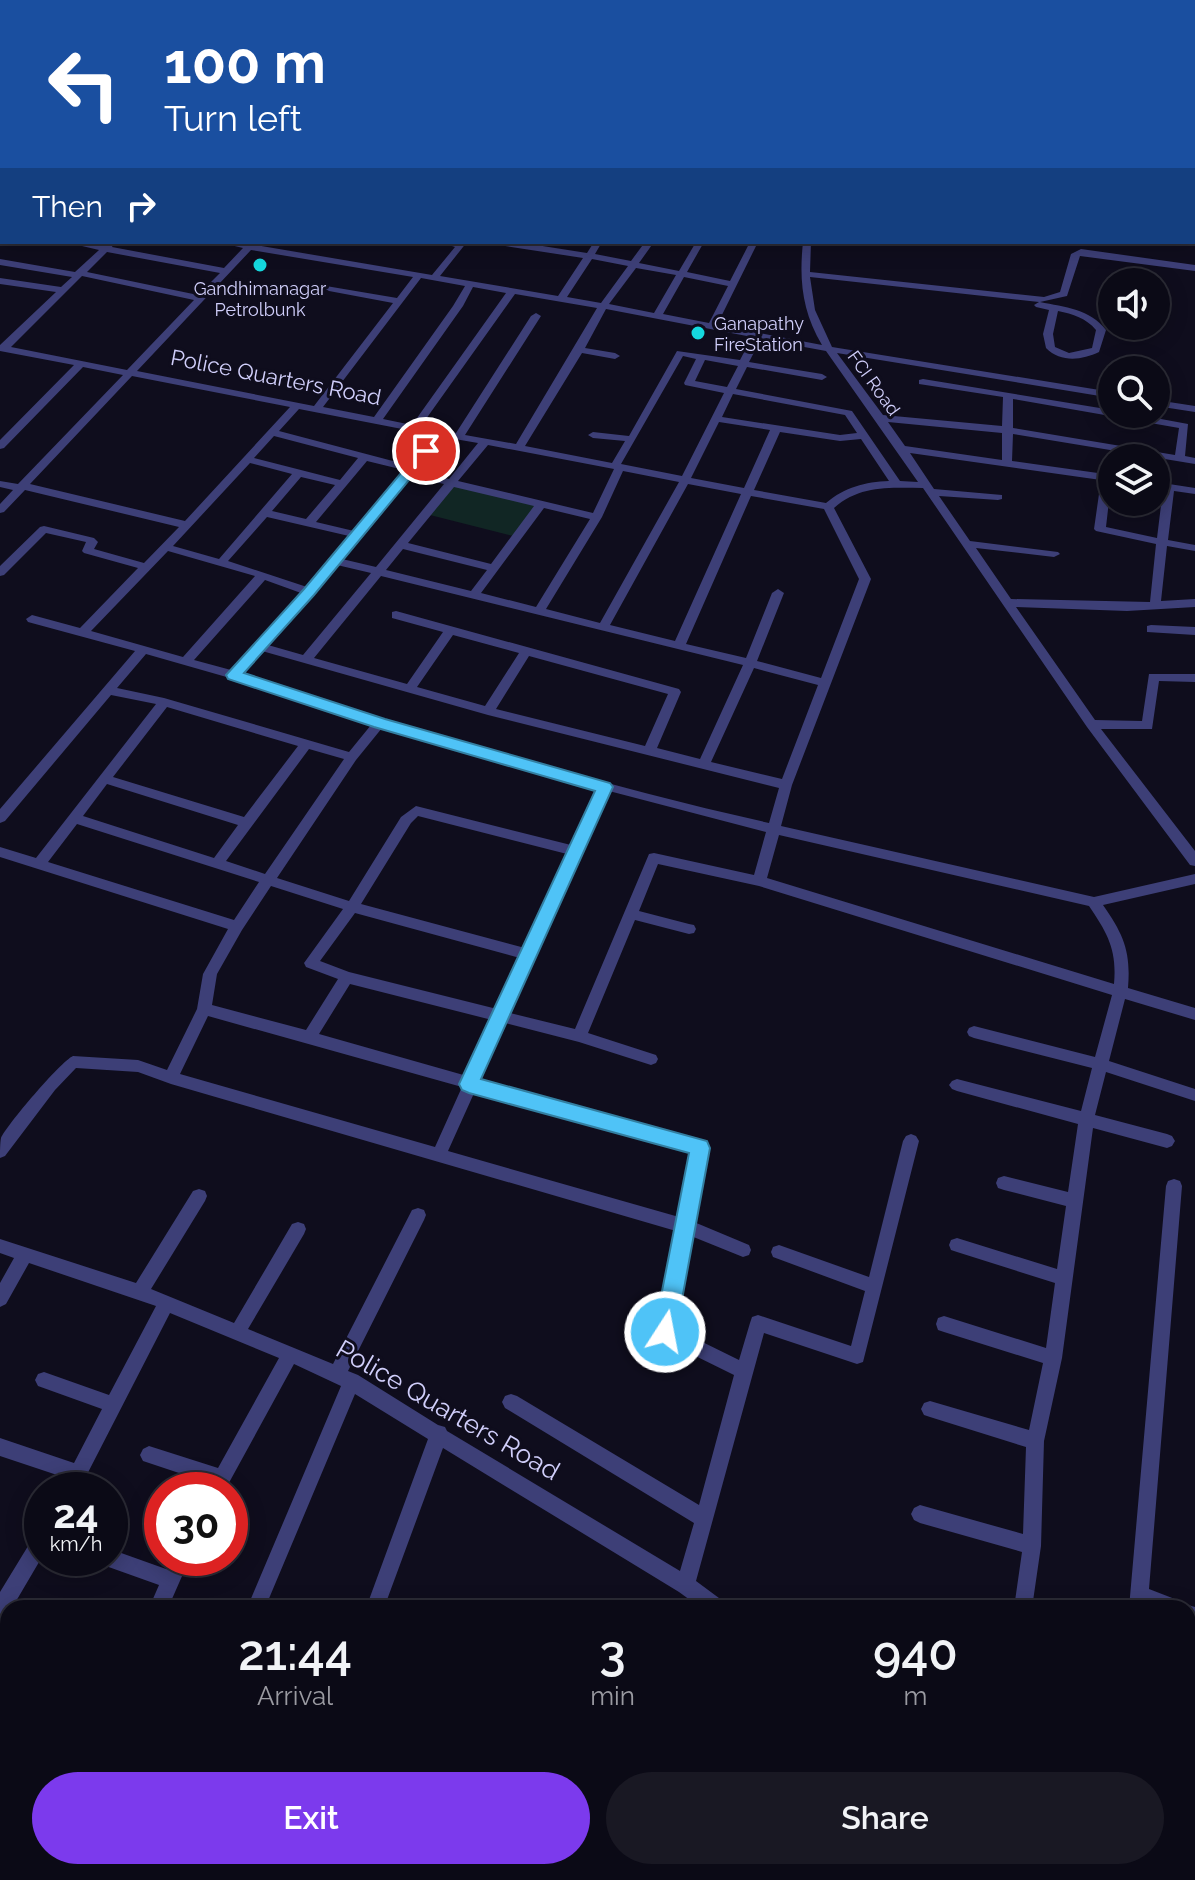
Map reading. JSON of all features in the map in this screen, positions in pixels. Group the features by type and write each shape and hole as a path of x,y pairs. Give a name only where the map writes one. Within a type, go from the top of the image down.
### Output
{"street":[{"path":"140,0 156,0"},
{"name":"FCI Road","path":"233,244 603,306 829,349 877,413 1091,724 1195,861"},
{"path":"434,278 462,244"},
{"path":"512,244 733,284"},
{"path":"560,300 597,244"},
{"path":"519,448 603,306 649,244"},
{"path":"657,316 699,244"},
{"path":"712,326 753,244"},
{"path":"807,244 804,274 811,319 829,349 1098,393"},
{"path":"2,349 109,245 226,271"},
{"path":"0,510 249,247"},
{"path":"804,274 1044,300 1062,297 1071,265 1076,254 1081,252 1195,268"},
{"path":"0,262 200,298"},
{"path":"317,409 419,275"},
{"path":"0,281 61,290"},
{"path":"376,421 458,306 470,284"},
{"path":"329,288 400,301"},
{"path":"415,428 512,291"},
{"path":"976,293 1054,308 1078,314 1097,324 1101,330 1096,350 1069,356 1051,348 1047,339 1054,308"},
{"path":"458,437 536,316"},
{"path":"603,627 718,419 758,335"},
{"name":"Police Quarters Road","path":"2,349 748,489 828,507"},
{"path":"579,350 615,356"},
{"path":"539,611 597,517 617,466 680,353 822,377"},
{"path":"702,357 689,383 848,413 877,413 1007,430 1195,461"},
{"path":"0,446 81,364"},
{"path":"923,382 1098,411"},
{"path":"1007,464 1008,395"},
{"path":"83,632 297,405"},
{"path":"1170,405 1192,408 1190,427 1180,458"},
{"path":"848,413 897,485"},
{"path":"718,419 840,438 863,436"},
{"path":"1170,424 1190,427"},
{"path":"679,646 776,428"},
{"path":"271,432 454,483 597,517"},
{"path":"234,675 309,592 440,433"},
{"path":"593,435 632,439"},
{"path":"307,658 485,442"},
{"path":"902,449 1098,476"},
{"path":"309,523 365,457"},
{"path":"247,459 342,484"},
{"path":"221,563 299,473"},
{"path":"0,484 187,525"},
{"path":"759,881 786,785 865,579 828,507 841,493 860,486 897,485 998,497"},
{"path":"1170,486 1195,491"},
{"path":"474,595 541,504"},
{"path":"265,513 357,535"},
{"path":"1102,516 1100,529 1195,548"},
{"path":"1155,605 1165,516"},
{"path":"0,572 44,529 90,540 88,551 146,567"},
{"path":"968,544 1054,554"},
{"path":"402,545 494,568"},
{"path":"165,547 263,575 309,592"},
{"path":"335,561 825,683"},
{"path":"187,660 263,575"},
{"path":"703,766 778,593"},
{"path":"1007,603 1195,603"},
{"path":"396,615 675,692 649,752"},
{"path":"32,619 187,660 379,723 604,787 775,830 1094,902 1195,879"},
{"path":"411,687 451,629"},
{"path":"1151,629 1195,631"},
{"path":"259,646 488,711 786,785"},
{"path":"0,818 143,649"},
{"path":"488,711 525,652"},
{"path":"1091,724 1148,726 1153,677 1195,678"},
{"path":"109,690 164,702 352,757"},
{"path":"39,864 164,702"},
{"path":"171,1078 204,1009 210,974 237,926 352,757 379,723"},
{"path":"218,862 305,745"},
{"path":"105,779 247,823"},
{"path":"439,1155 604,787"},
{"path":"576,851 416,811 406,820 352,907 311,963 347,977 579,1036 651,1059"},
{"path":"75,818 352,907 530,955"},
{"path":"0,852 237,926"},
{"path":"579,1036 654,858 759,881 1195,1014"},
{"path":"1024,1600 1032,1546 1035,1441 1053,1358 1086,1120 1120,992 1124,965 1120,940 1094,902"},
{"path":"631,914 689,929"},
{"path":"309,1037 347,977"},
{"path":"204,1009 700,1148 665,1332 744,1371"},
{"path":"974,1032 1100,1064 1195,1095"},
{"path":"0,1151 50,1086 73,1062 138,1066 685,1226 743,1250"},
{"path":"957,1085 1167,1141"},
{"path":"686,1585 758,1323 857,1356 911,1141"},
{"path":"1004,1183 1075,1201"},
{"path":"1139,1600 1174,1186"},
{"path":"140,1292 199,1196"},
{"path":"259,1600 344,1377 418,1215"},
{"path":"237,1333 298,1229"},
{"path":"957,1245 1065,1279"},
{"name":"Police Quarters Road","path":"0,1246 140,1292 344,1377 686,1585 706,1600"},
{"path":"779,1252 875,1287"},
{"path":"0,1299 25,1255"},
{"path":"79,1472 166,1304"},
{"path":"944,1324 1053,1358"},
{"path":"226,1472 290,1354"},
{"path":"44,1380 114,1405"},
{"path":"511,1402 704,1519"},
{"path":"930,1409 1035,1441"},
{"path":"378,1600 439,1433"},
{"path":"0,1447 75,1472"},
{"path":"149,1455 190,1472"},
{"path":"920,1514 1032,1546"},
{"path":"128,1565 170,1580"},
{"path":"6,1600 24,1569"},
{"path":"161,1600 172,1576"}],"green space":[{"path":"454,485 538,505 513,536 430,515"}],"place":[{"name":"Gandhimanagar Petrolbunk","path":"260,265"},
{"name":"Ganapathy FireStation","path":"698,333"}],"route":[{"path":"426,451 309,592 234,675 379,723 604,787 469,1084 700,1148 665,1332"}]}
